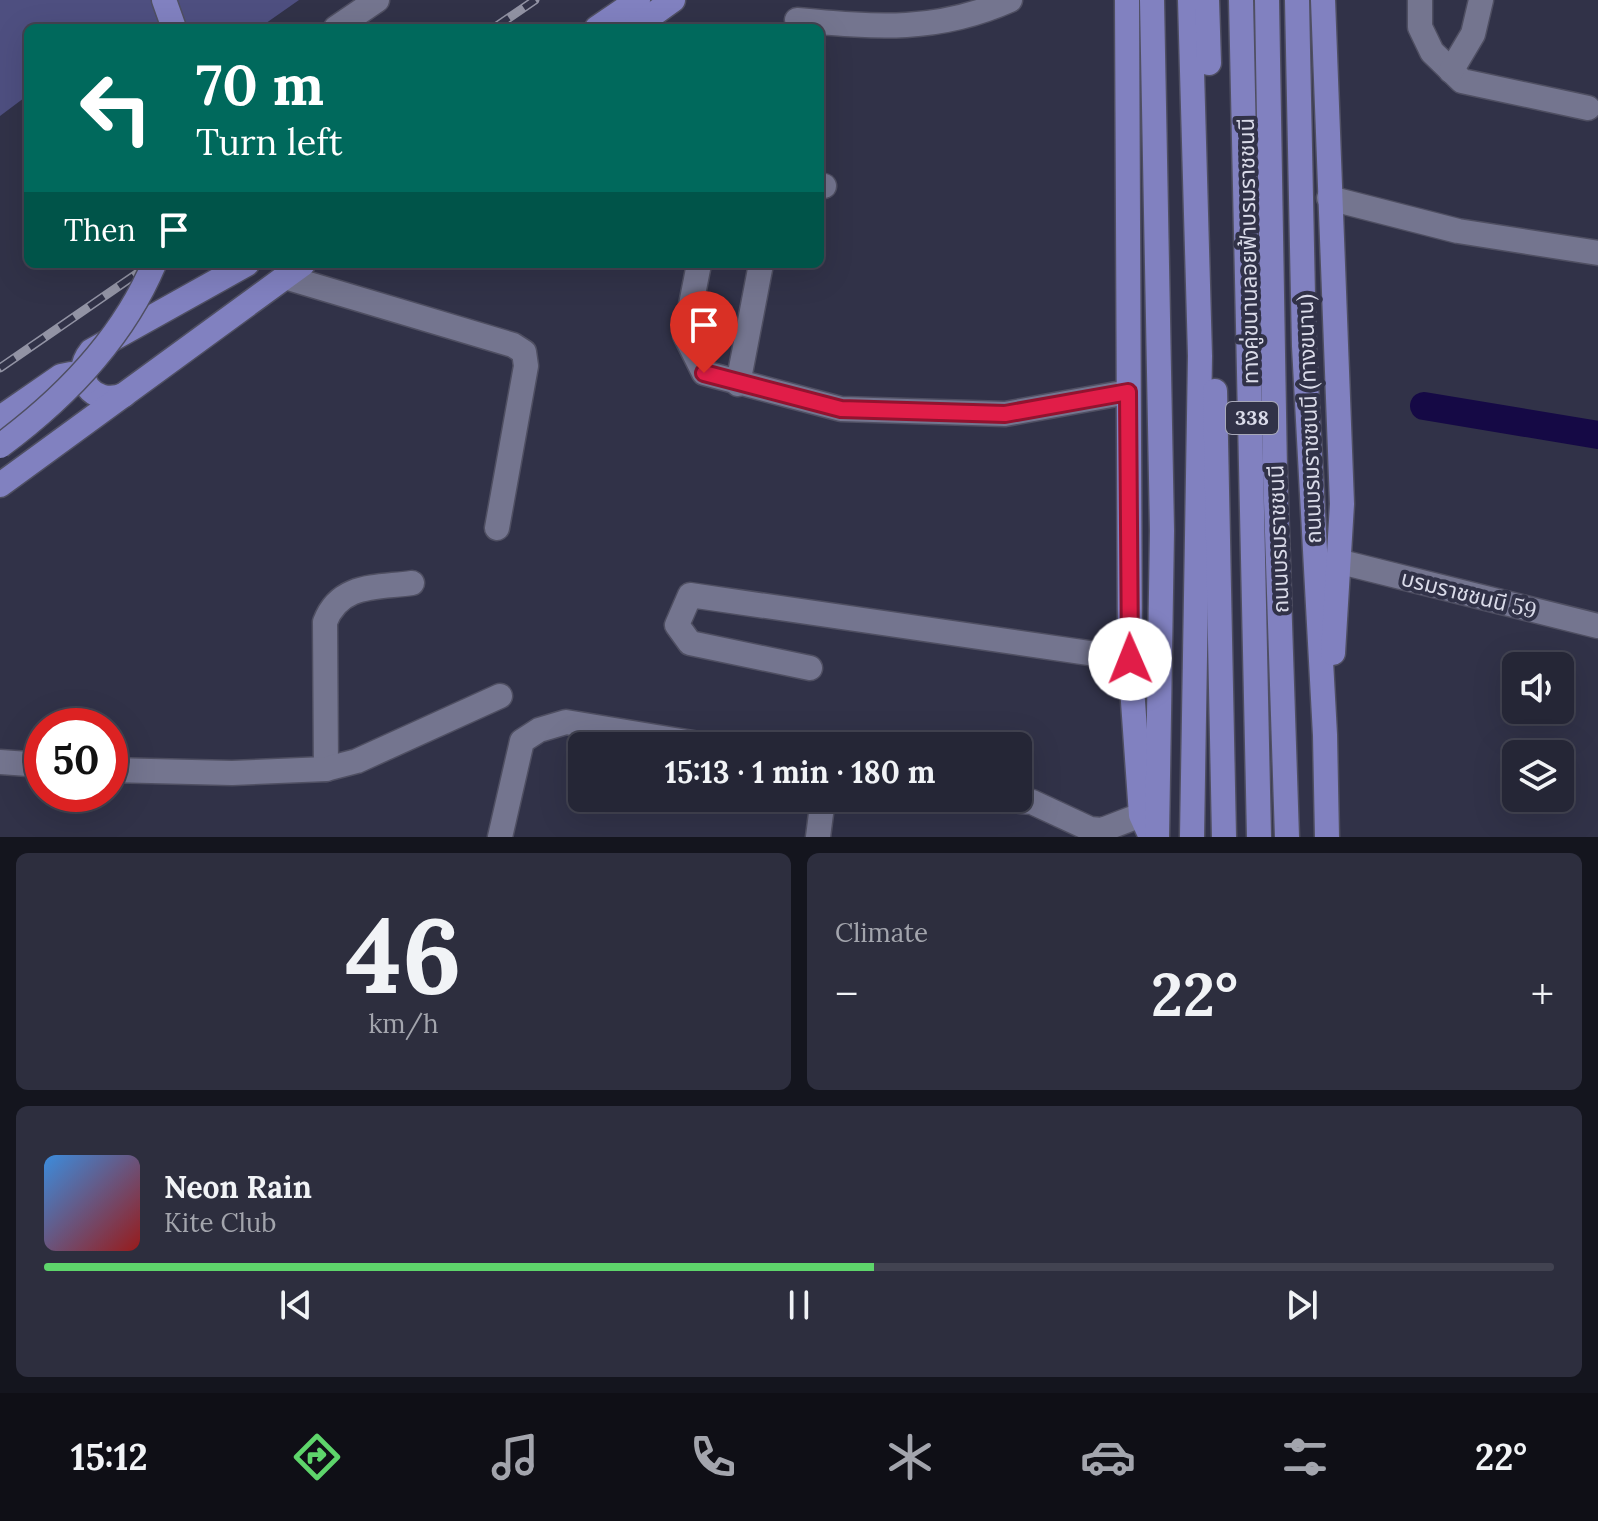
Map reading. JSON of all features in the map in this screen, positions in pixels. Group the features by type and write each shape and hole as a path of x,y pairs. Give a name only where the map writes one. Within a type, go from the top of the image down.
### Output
{"main road":[{"path":"164,0 173,24"},
{"path":"603,24 638,0"},
{"path":"640,24 673,0"},
{"path":"1127,0 1130,659 1150,830"},
{"path":"1150,830 1162,531 1152,0"},
{"name":"338","path":"1190,0 1200,356 1192,837"},
{"name":"ทางคู่ขนานลอยฟ้าบรมราชชนนี","path":"1207,0 1224,837"},
{"name":"ทางคู่ขนานลอยฟ้าบรมราชชนนี","path":"1241,0 1259,837"},
{"name":"ถนนบรมราชชนนี","path":"1267,0 1287,837"},
{"name":"ถนนบรมราชชนนี (ทางขนาน)","path":"1297,0 1304,346 1325,735 1327,837"},
{"path":"1323,0 1342,504 1341,562 1325,735"},
{"path":"0,446 35,420 76,382 119,329 152,268"},
{"path":"84,384 82,366 91,351 240,268"},
{"path":"0,485 294,271"},
{"path":"0,418 61,376 71,374 97,396 106,399 124,395"}],"street":[{"path":"342,24 377,0"},
{"path":"797,20 869,26 933,25 982,12 1010,0"},
{"path":"1420,0 1420,27 1432,52 1462,81 1588,108"},
{"path":"1451,71 1473,34 1481,0"},
{"path":"1329,198 1458,231 1598,253"},
{"path":"698,268 685,335 704,373 738,384 841,409 1005,414 1128,392"},
{"path":"738,384 760,268"},
{"path":"294,271 513,345 524,352 526,366 497,528"},
{"name":"บรมราชชนนี 59","path":"1341,562 1598,626"},
{"path":"326,769 325,622 331,607 345,593 412,583"},
{"path":"810,668 690,643 677,625 690,595 1130,659"},
{"path":"128,770 232,773 326,769 357,761 500,696"},
{"path":"500,837 522,741 539,730 566,722 626,732"},
{"path":"0,762 24,764"},
{"path":"1032,802 1090,829 1150,830"},
{"path":"818,837 821,812"}],"shaded area":[{"path":"0,0 299,0 265,24 24,24 24,98 0,116"}],"waterway":[{"path":"1424,406 1598,435"}],"railway":[{"path":"500,24 535,0"},
{"path":"0,368 145,268"}],"route":[{"path":"704,373 841,409 1005,414 1128,392 1130,659"}]}
